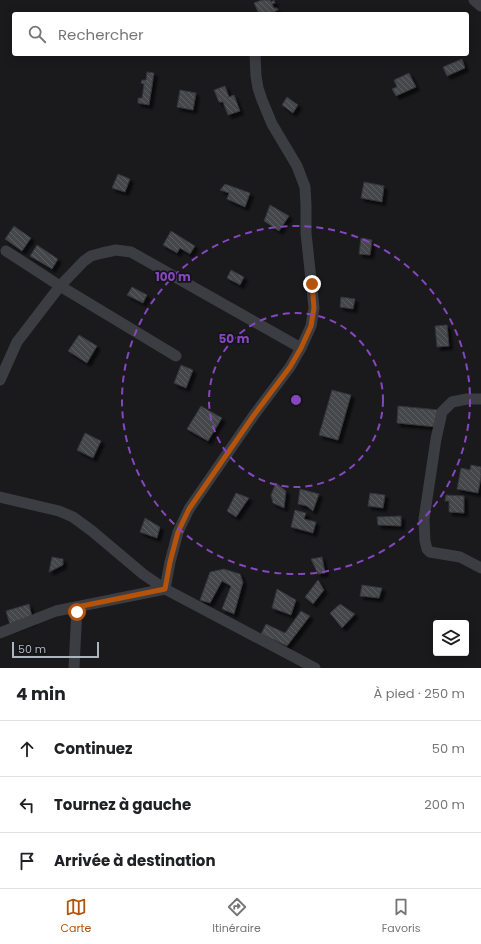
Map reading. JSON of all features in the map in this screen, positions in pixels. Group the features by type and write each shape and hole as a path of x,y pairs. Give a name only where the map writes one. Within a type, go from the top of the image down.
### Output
{"street":[{"path":"474,0 481,6"},
{"path":"165,589 178,532 189,509 254,415 290,367 311,326 314,308 306,233 305,188 297,166 272,124 262,100 256,76 255,56"},
{"path":"0,380 17,342 60,286 84,261 91,256 102,252 116,250 131,252 301,348"},
{"path":"6,251 60,286 176,356"},
{"path":"481,399 467,399 452,402 442,412 436,438 424,519 425,541 427,549 430,552 460,557 481,568"},
{"path":"0,497 73,517 143,574 165,589 315,668"},
{"path":"0,633 56,611 165,589"},
{"path":"74,668 77,607"}],"building":[{"path":"262,0 270,0 271,2 274,0 275,3 272,4 274,8 277,8 278,10 274,12 258,12 254,3"},
{"path":"462,59 465,68 447,76 443,67"},
{"path":"147,72 154,73 149,105 138,103 138,98 142,98 144,84 141,83 142,80 146,80"},
{"path":"409,73 416,87 396,96 392,89 397,87 394,80"},
{"path":"225,86 229,97 234,95 240,111 228,115 223,102 219,102 214,90"},
{"path":"180,90 196,93 193,110 177,107"},
{"path":"287,97 298,105 293,113 282,105"},
{"path":"118,174 130,179 125,192 112,188"},
{"path":"364,182 384,186 382,202 361,198"},
{"path":"225,184 250,193 245,207 227,199 229,193 220,190"},
{"path":"270,205 289,216 279,231 264,221"},
{"path":"14,226 31,238 22,251 5,239"},
{"path":"171,231 195,246 190,254 180,248 177,253 163,245"},
{"path":"361,238 372,240 370,255 359,254"},
{"path":"37,245 58,259 52,269 30,256"},
{"path":"231,270 244,277 240,285 227,278"},
{"path":"132,287 147,295 143,303 127,295"},
{"path":"341,297 355,299 353,309 340,307"},
{"path":"447,325 449,346 437,347 435,326"},
{"path":"79,335 97,346 87,363 68,351"},
{"path":"181,365 193,370 186,388 174,383"},
{"path":"332,390 351,395 338,440 319,435"},
{"path":"201,406 222,418 208,441 187,429"},
{"path":"398,406 439,410 437,427 397,423"},
{"path":"85,433 101,441 93,458 77,450"},
{"path":"471,465 481,467 478,493 457,489 461,468 470,470"},
{"path":"276,483 286,491 284,508 273,503 271,495"},
{"path":"300,489 319,494 313,511 307,506 298,504"},
{"path":"236,493 249,498 236,517 227,511"},
{"path":"370,493 385,495 383,508 368,506"},
{"path":"446,495 464,496 464,513 449,512 449,501 445,501"},
{"path":"295,510 306,513 304,519 316,522 313,533 291,527"},
{"path":"401,516 401,526 378,525 377,517"},
{"path":"145,518 160,527 157,538 140,532"},
{"path":"52,557 63,559 63,565 49,572"},
{"path":"322,557 325,573 318,574 311,559"},
{"path":"224,569 240,574 243,582 234,614 222,609 231,586 222,581 210,603 200,600 210,572"},
{"path":"318,580 324,590 313,604 305,597"},
{"path":"362,585 382,588 379,598 360,596"},
{"path":"277,589 296,600 291,615 272,608"},
{"path":"29,604 33,621 11,628 6,611"},
{"path":"340,604 355,614 342,628 330,613"},
{"path":"301,611 310,616 287,646 261,634 266,624 285,633"}],"route":[{"path":"77,612 77,607 165,589 178,532 189,509 254,415 290,367 301,348 311,326 314,308 312,284"}]}
